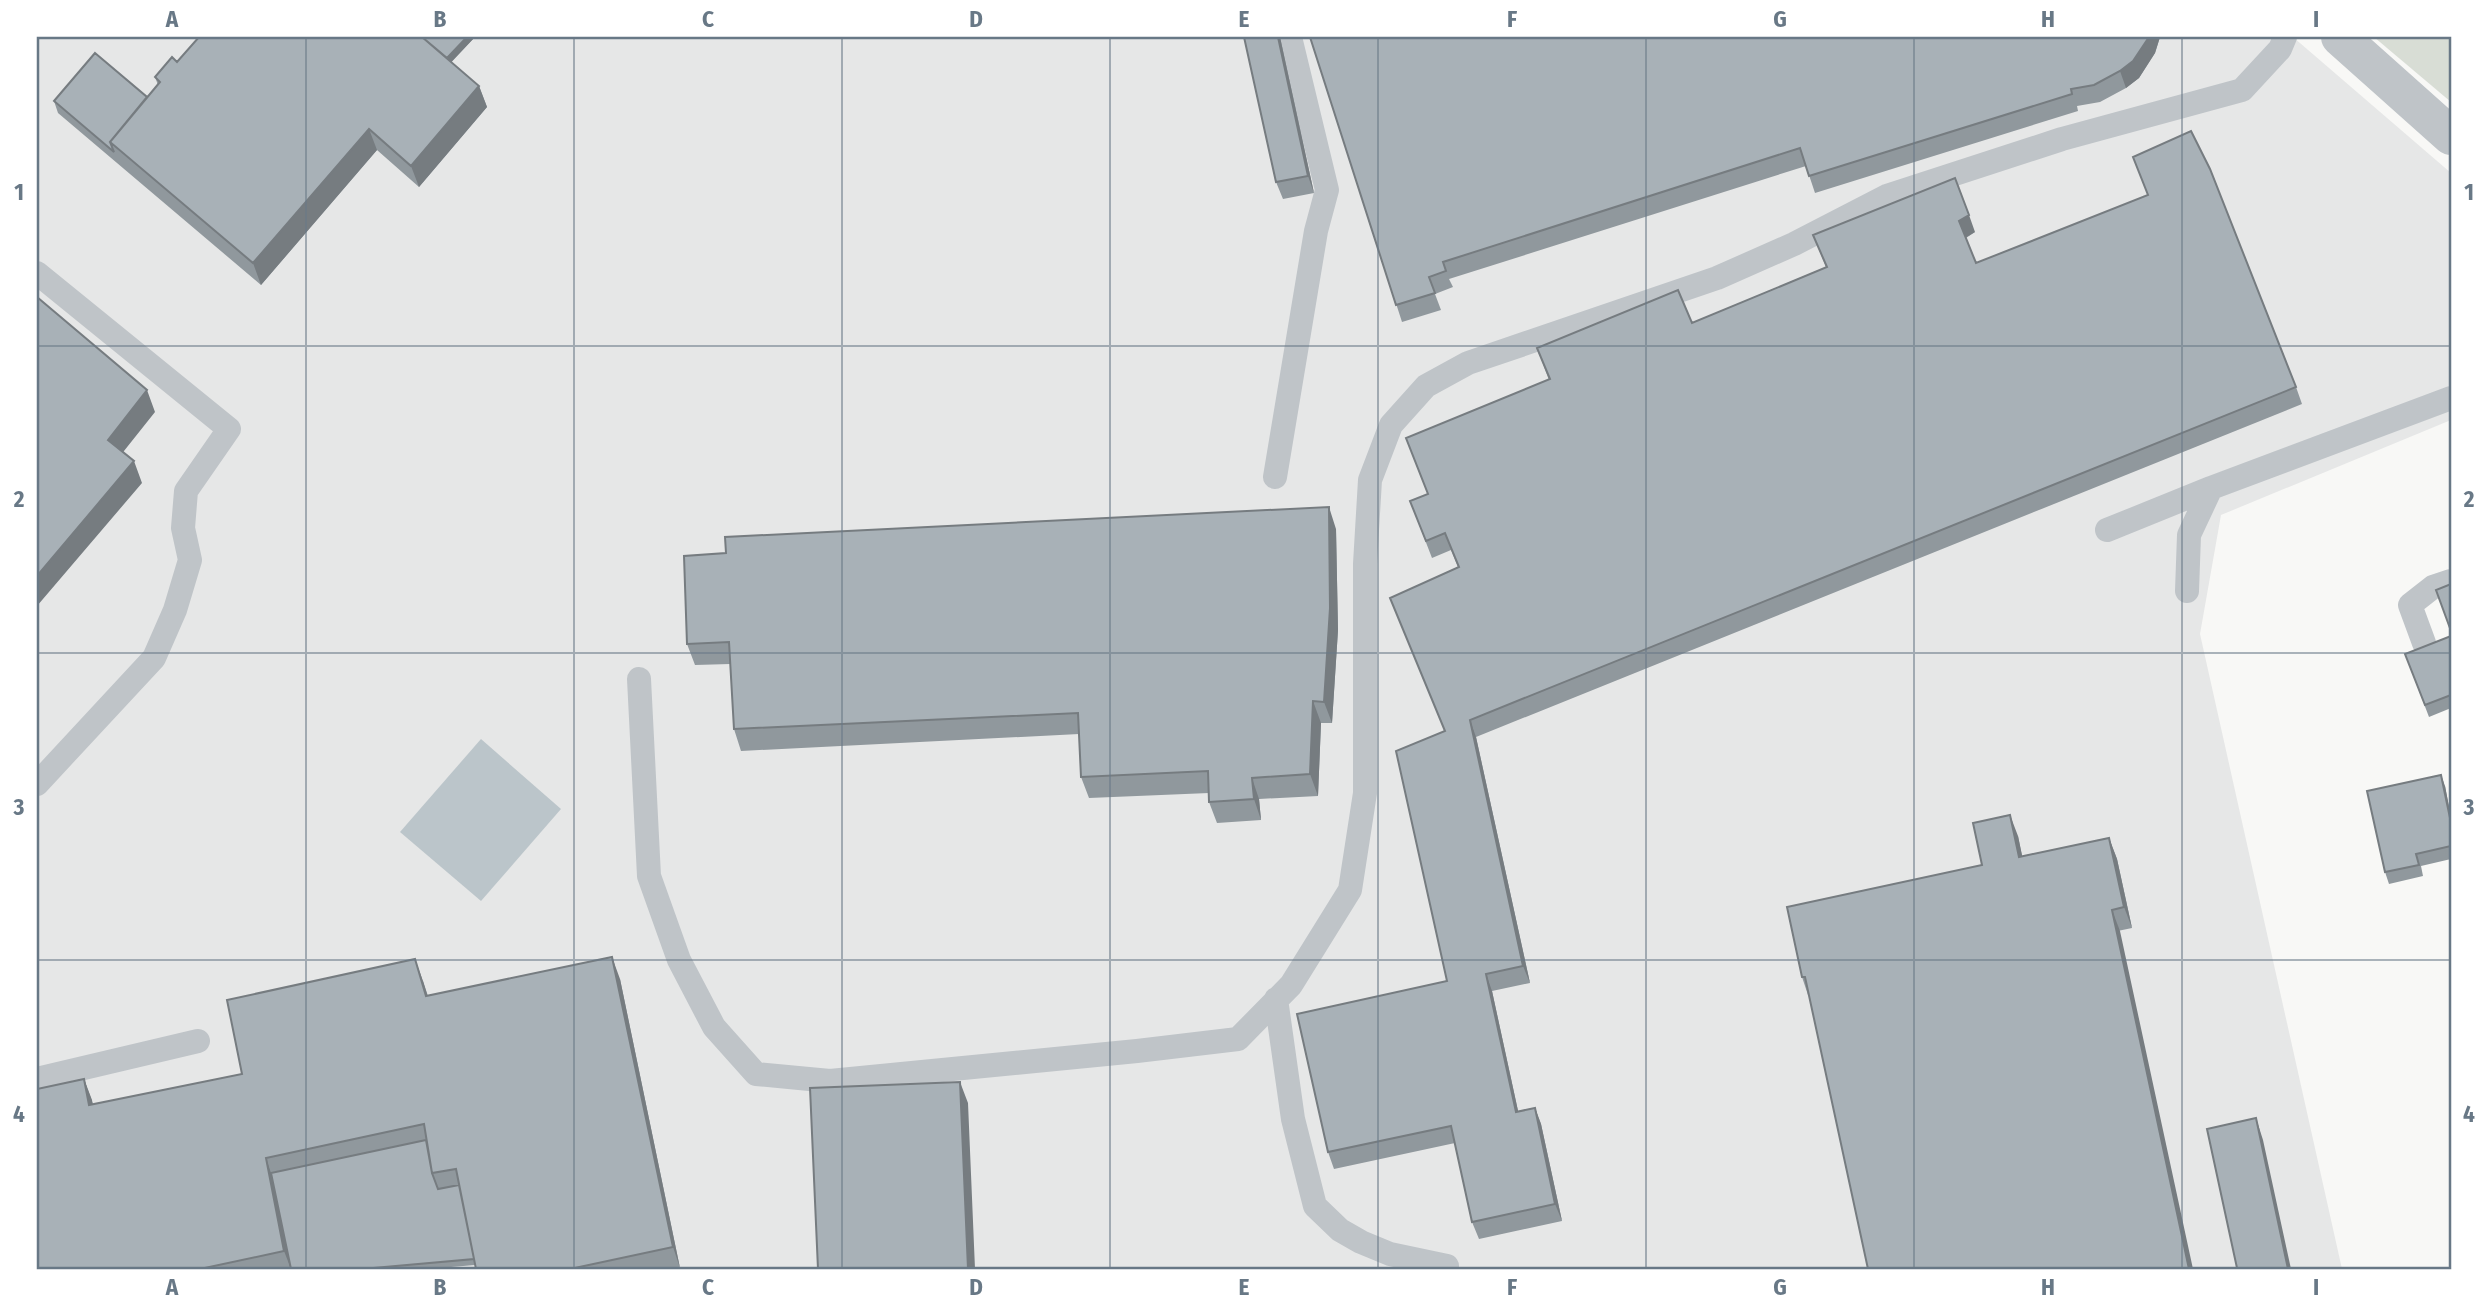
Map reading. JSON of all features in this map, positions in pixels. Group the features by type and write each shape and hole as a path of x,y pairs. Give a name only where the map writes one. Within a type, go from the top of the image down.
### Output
{"street":[{"path":"2340,37 2451,136"}],"lane":[{"path":"1275,477 1316,231 1327,190 1290,37"},
{"path":"639,680 649,876 679,960 714,1027 757,1074 830,1081 1238,1039 1291,985 1350,890 1365,793 1364,564 1370,481 1391,425 1426,386 1468,363 1717,278 1794,244 1887,196 2062,139 2242,90 2280,49 2285,37"},
{"path":"37,273 229,429 186,491 183,528 190,560 174,610 153,658 37,784"},
{"path":"2107,530 2451,398"},
{"path":"2188,591 2189,535 2211,488"},
{"path":"2424,643 2410,605 2433,587 2451,581"},
{"path":"1276,999 1293,1119 1315,1206 1340,1230 1361,1242 1390,1254 1447,1265"},
{"path":"37,1079 198,1041"}],"shaded area":[{"path":"37,37 2293,37 2451,173 2451,420 2221,515 2200,634 2342,1269 37,1269"},
{"path":"2374,37 2451,37 2451,102"},
{"path":"481,739 561,809 481,901 400,832"}],"building":[{"path":"199,37 422,37 479,86 411,166 369,129 253,263 110,142 160,82 155,77 172,57 177,62"},
{"path":"422,37 467,37 447,58"},
{"path":"1244,37 1278,37 1308,176 1276,182"},
{"path":"1310,37 2149,37 2133,61 2120,71 2094,85 2071,89 2072,94 1809,176 1800,148 1443,262 1446,271 1429,277 1435,293 1396,305"},
{"path":"95,53 147,97 110,142 114,152 54,101"},
{"path":"2191,131 2210,169 2296,387 1470,720 1523,966 1486,974 1516,1112 1535,1108 1555,1204 1472,1222 1451,1126 1328,1152 1297,1014 1447,981 1396,751 1445,731 1390,598 1459,567 1445,533 1426,541 1410,501 1428,494 1406,438 1550,379 1537,348 1678,290 1692,323 1827,267 1813,235 1955,178 1969,215 1959,221 1976,263 2148,195 2133,157"},
{"path":"37,297 147,390 108,440 134,461 37,576"},
{"path":"1329,507 1330,608 1324,702 1313,701 1310,774 1252,778 1254,799 1209,802 1208,771 1081,777 1078,713 734,729 729,642 687,644 684,556 726,553 725,537"},
{"path":"2451,584 2451,631 2436,590"},
{"path":"2451,636 2451,695 2425,705 2405,654"},
{"path":"2441,775 2451,817 2451,846 2416,854 2419,865 2385,872 2367,791"},
{"path":"2010,815 2019,857 2109,838 2124,907 2112,910 2189,1269 1868,1269 1805,977 1802,977 1787,907 1982,865 1973,823"},
{"path":"612,957 673,1247 570,1269 476,1269 456,1169 432,1173 424,1124 266,1158 284,1251 200,1269 37,1269 37,1089 84,1079 89,1105 242,1074 227,1000 415,959 426,996"},
{"path":"960,1082 968,1269 818,1269 810,1088"},
{"path":"2256,1118 2288,1269 2233,1269 2237,1268 2207,1129"},
{"path":"426,1140 438,1189 459,1185 474,1259 362,1269 291,1269 271,1173"}]}
